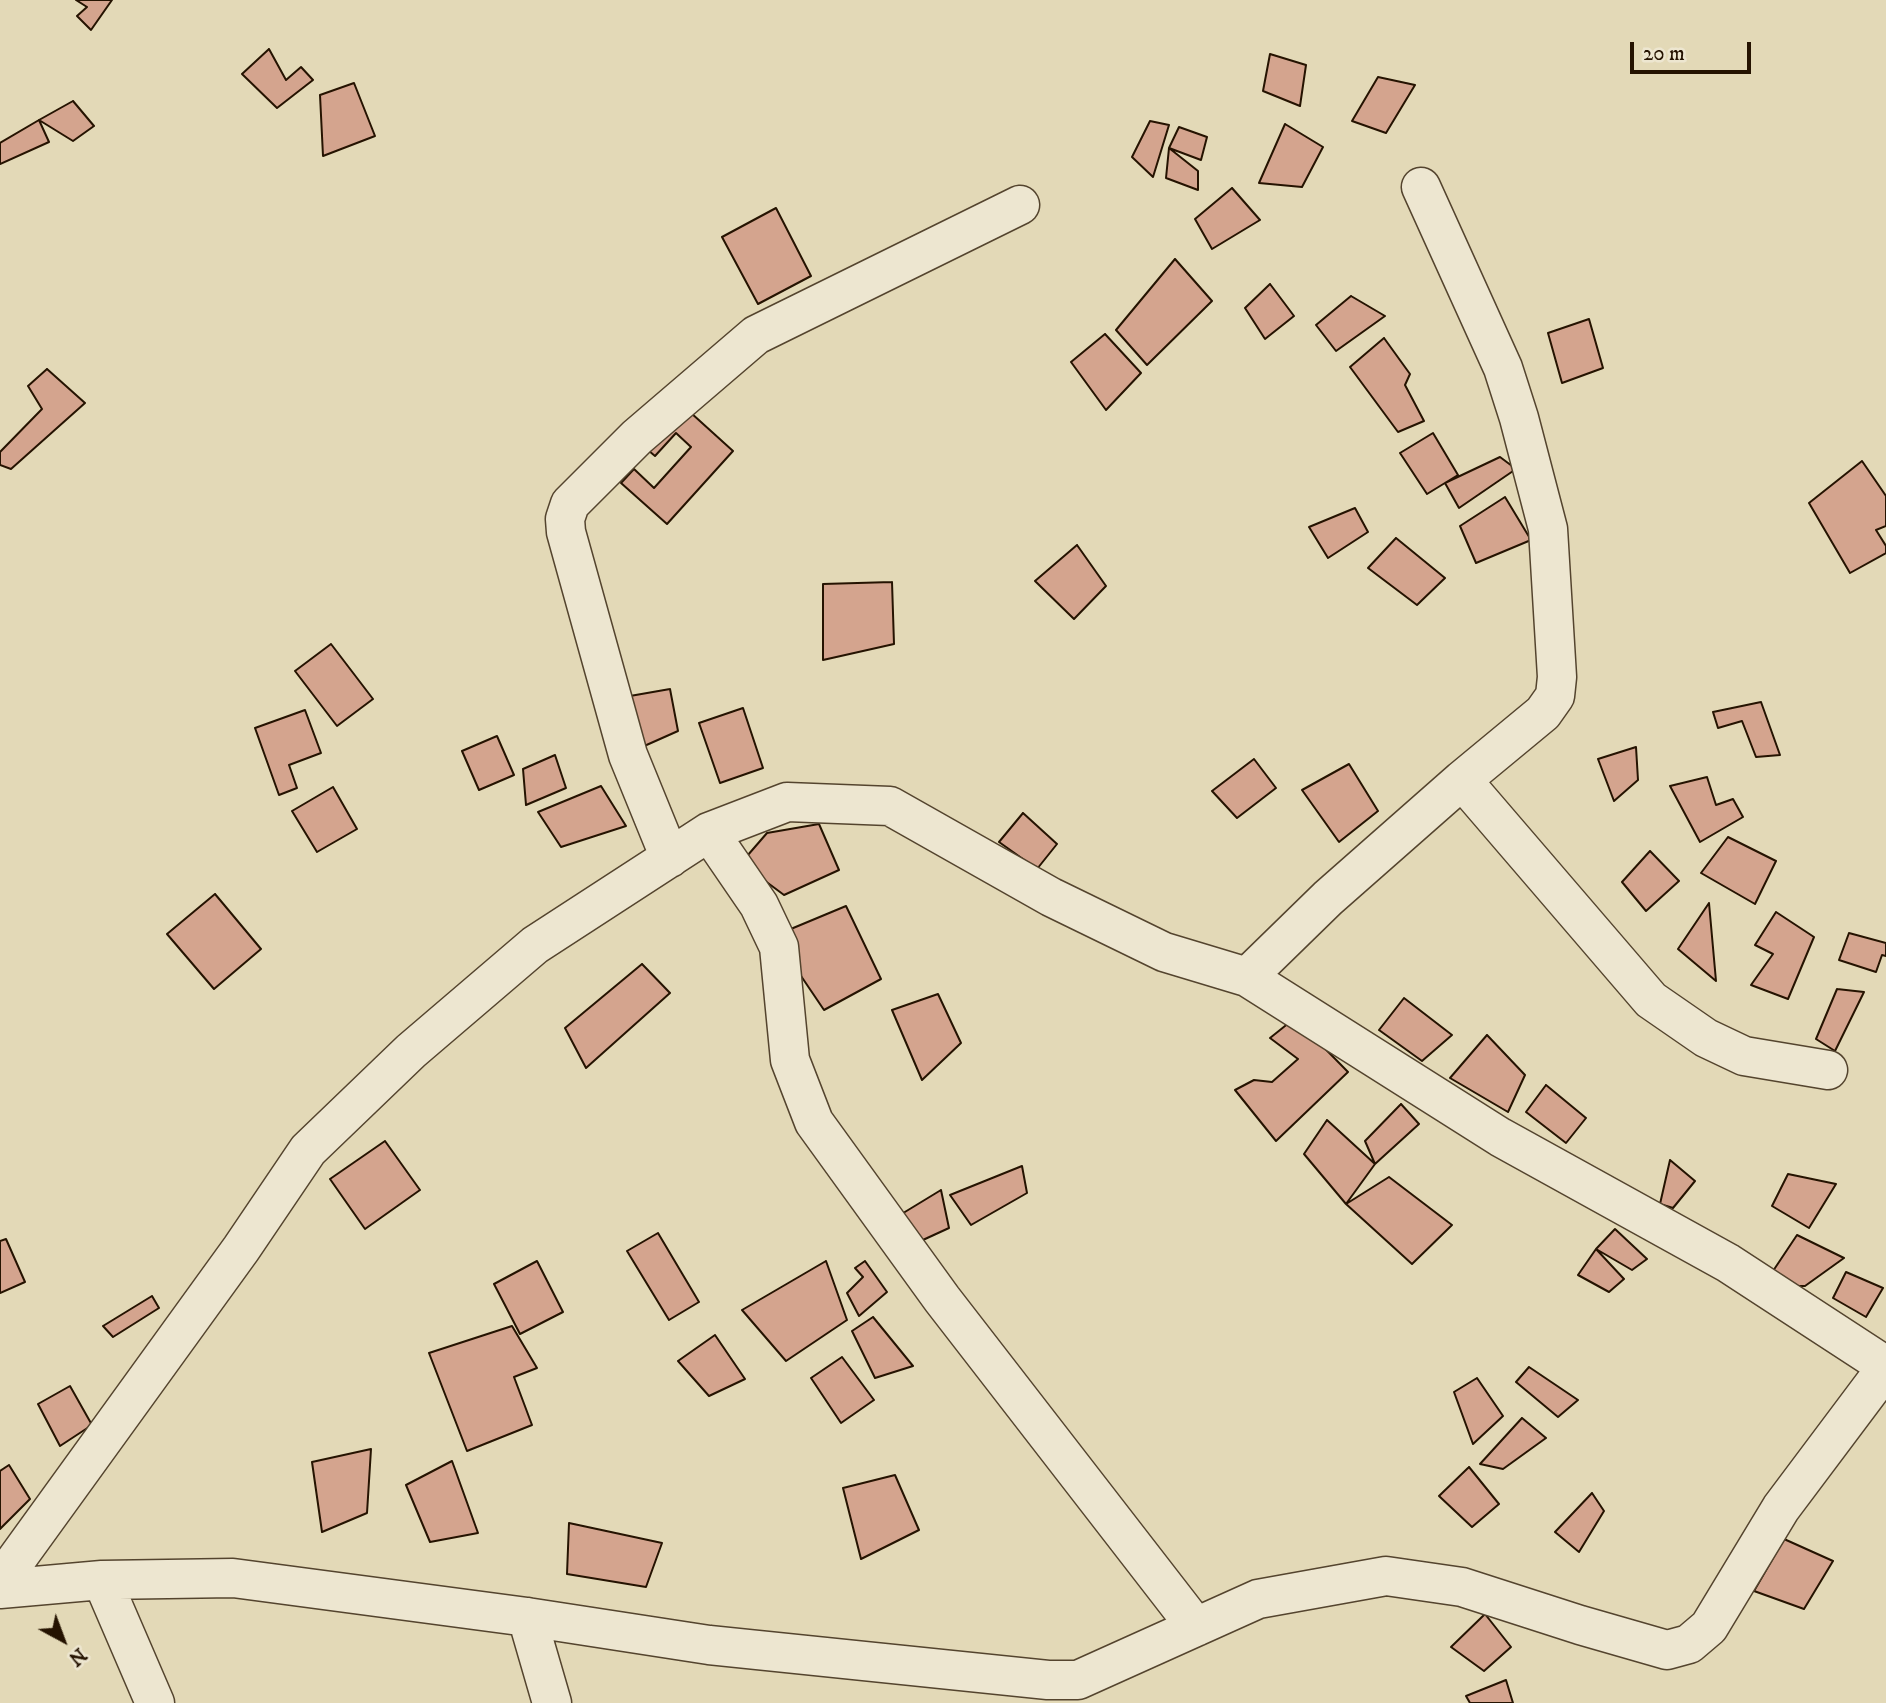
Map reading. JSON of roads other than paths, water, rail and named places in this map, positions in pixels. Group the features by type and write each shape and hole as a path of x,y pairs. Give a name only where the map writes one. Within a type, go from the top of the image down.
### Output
{"street":[{"path":"1247,977 1328,898 1543,713 1555,696 1557,677 1548,528 1503,368 1421,187"},
{"path":"670,859 628,755 566,532 565,519 570,504 637,437 756,335 1020,205"},
{"path":"1462,780 1651,1000 1706,1038 1744,1056 1828,1070"},
{"path":"0,1582 241,1249 308,1150 411,1051 535,945 709,832 787,802 890,806 1051,897 1164,952 1247,977 1500,1137 1728,1263 1886,1367 1781,1508 1709,1627 1689,1644 1667,1650 1462,1587 1386,1576 1258,1599 1078,1680 709,1645 527,1617 233,1578 102,1580 0,1589"},
{"path":"709,832 759,905 779,947 790,1060 814,1122 942,1299 1196,1627"},
{"path":"102,1580 155,1703"},
{"path":"527,1617 552,1703"}]}
